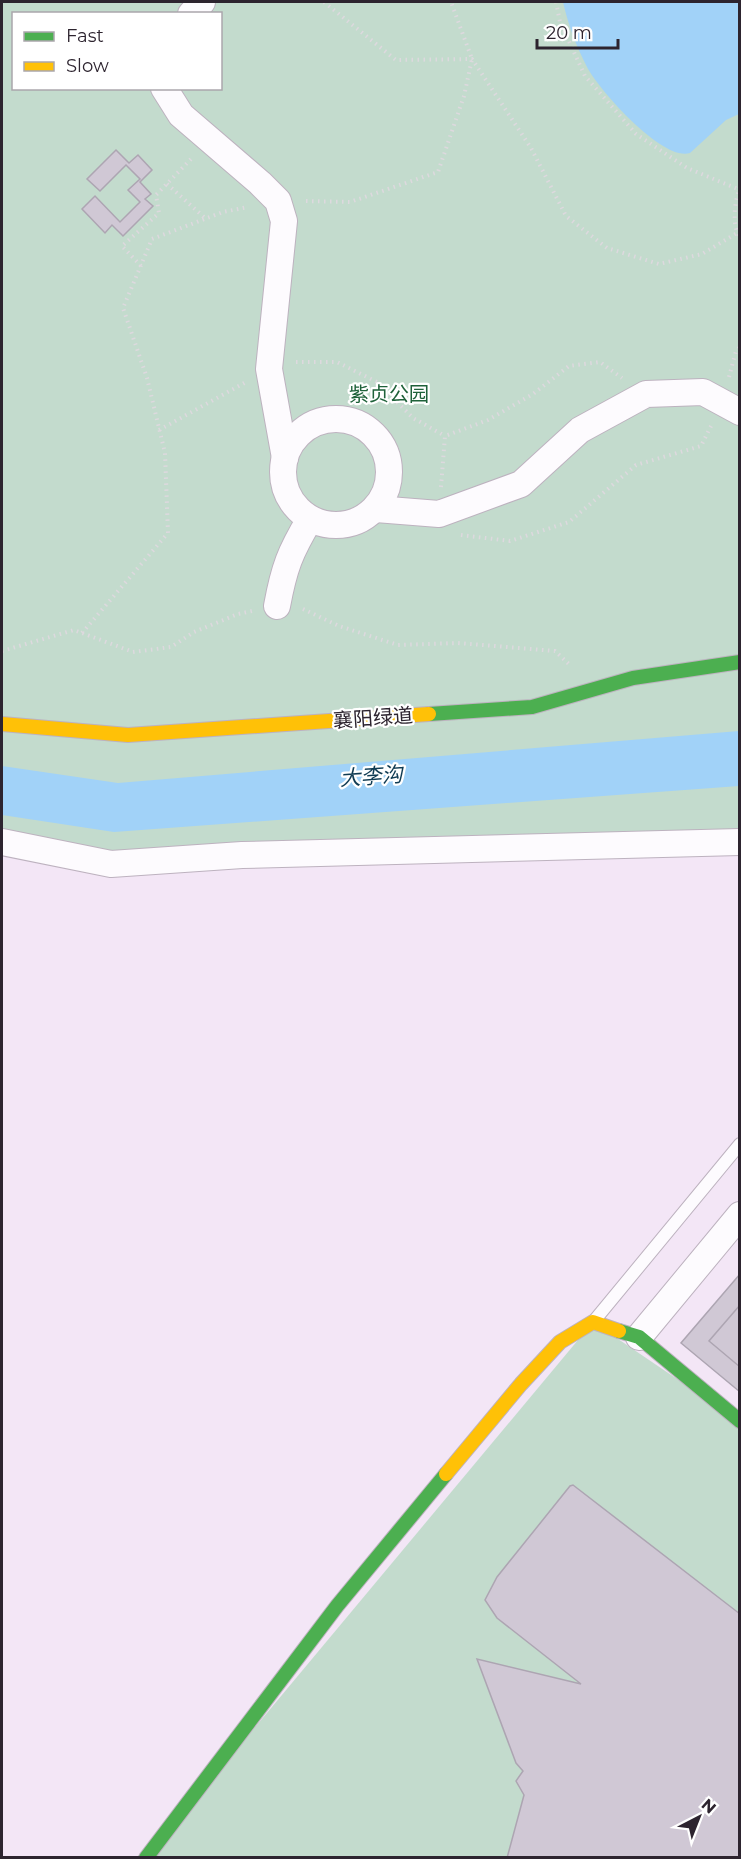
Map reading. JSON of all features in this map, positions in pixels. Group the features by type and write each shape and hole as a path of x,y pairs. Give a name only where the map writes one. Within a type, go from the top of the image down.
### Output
{"street":[{"path":"165,90 181,115 278,201 284,221 269,369 285,458"},
{"path":"376,509 439,514 521,484 580,430 646,394 703,392 740,412"},
{"path":"337,418 354,421 370,430 382,443 389,459 390,476 386,494 376,509 362,519 345,525 327,525 310,519 296,508 287,493 283,475 285,458 292,441 304,429 319,421 337,418"},
{"path":"277,606 290,556 310,519"},
{"name":"襄阳绿道","path":"2,724 128,735 532,707 633,678 740,662"},
{"path":"2,843 111,864 242,855 740,842"},
{"path":"639,1337 740,1215"},
{"path":"146,1857 337,1606 521,1384 560,1342 593,1322 639,1337 740,1421"}],"lane":[{"path":"593,1322 740,1144"}],"path":[{"path":"324,2 396,60 472,59 531,147 566,216 607,248 659,264 702,254 738,235 735,211 739,188 687,168 636,134 585,76 560,22 556,2"},
{"path":"141,266 122,246 159,213 156,195 209,140"},
{"path":"167,184 206,219"},
{"path":"159,430 285,362 337,362 376,382 412,418 445,436"},
{"path":"2,651 74,630 133,652 171,647 194,632 238,614 277,606 295,605 339,626 398,645 458,643 555,651 596,689"}],"green space":[{"name":"紫贞公园","path":"2,2 739,2 739,842 111,864 2,842"},
{"path":"593,1322 739,1421 739,1857 146,1858"}],"water":[{"path":"563,2 739,2 739,114 726,120 690,153 678,153 664,147 633,122 594,78 576,43"},
{"name":"大李沟","path":"739,731 739,786 114,832 2,815 2,766 118,783"}],"building":[{"path":"116,150 129,163 138,155 152,170 140,182 151,194 145,199 153,206 123,236 112,225 105,233 82,209 95,196 120,222 140,202 128,190 140,179 126,165 100,191 87,179"},
{"path":"740,1274 740,1392 681,1343"},
{"path":"740,1305 740,1367 709,1341"},
{"path":"573,1485 740,1614 740,1858 507,1858 524,1795 516,1781 523,1771 516,1763 477,1659 581,1684 497,1618 485,1600 497,1577"}],"traffic: fast":[{"path":"429,714 532,707 633,678 740,662"},
{"path":"619,1331 639,1337 740,1421"},
{"path":"146,1858 337,1606 446,1474"}],"traffic: slow":[{"path":"2,724 128,735 429,714"},
{"path":"446,1474 521,1384 560,1342 593,1322 619,1331"}]}
